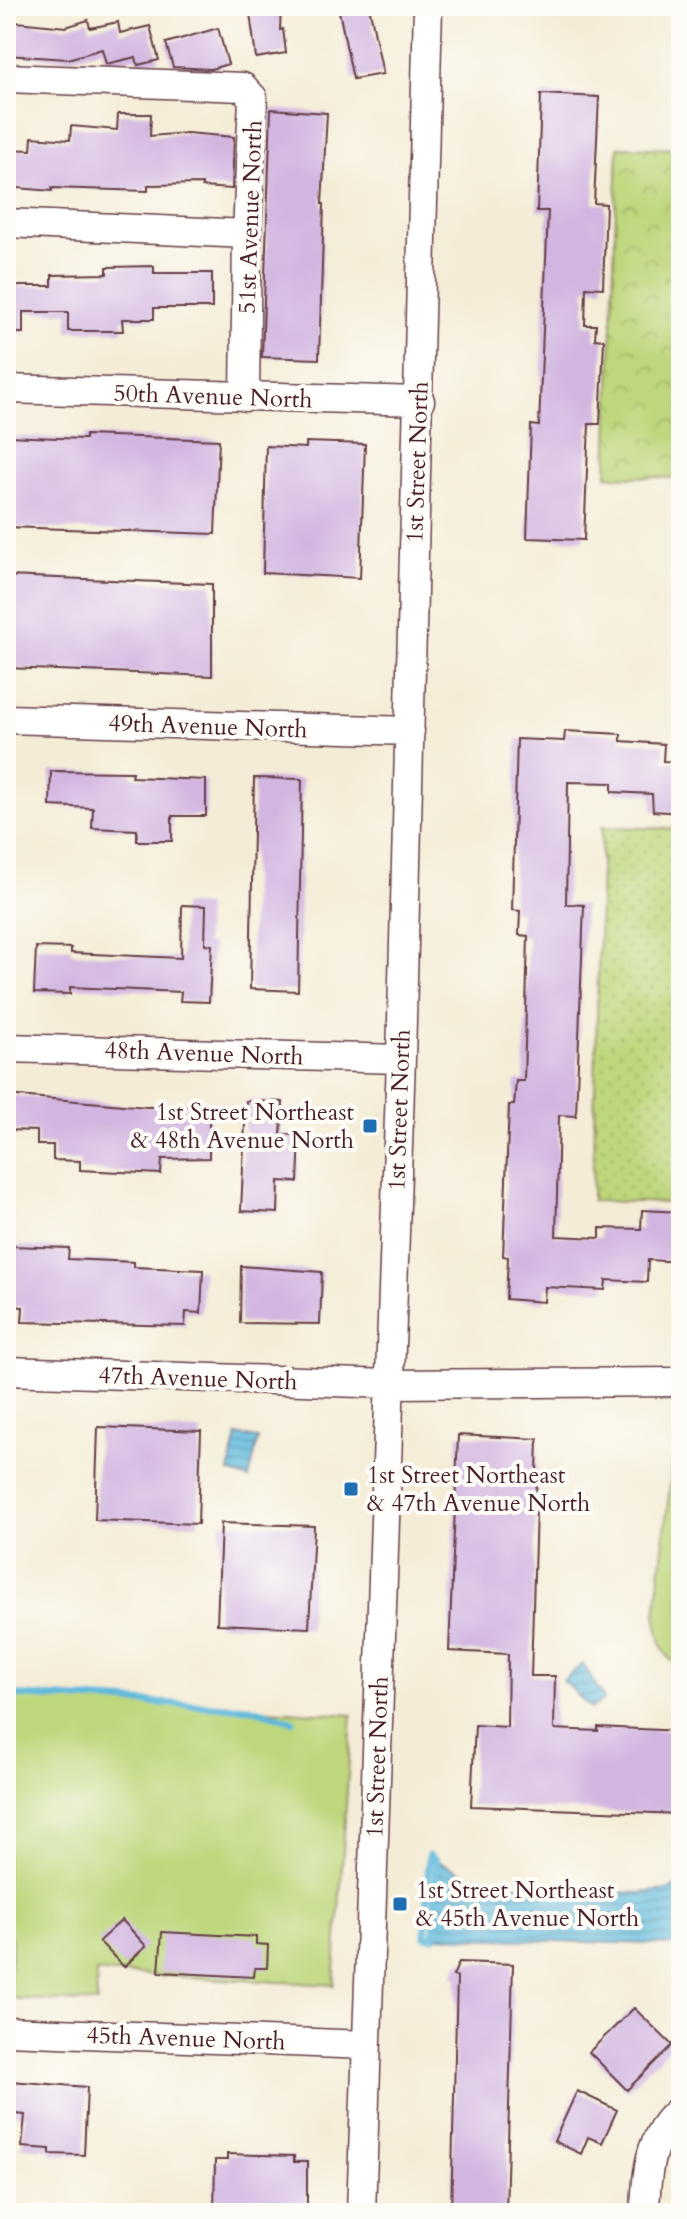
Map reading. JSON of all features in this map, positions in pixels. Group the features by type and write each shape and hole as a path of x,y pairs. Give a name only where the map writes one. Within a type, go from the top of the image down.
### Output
{"street":[{"name":"1st Street North","path":"361,2213 401,1059 428,6"},
{"name":"51st Avenue North","path":"6,78 243,87 253,98 245,397"},
{"path":"6,223 247,234"},
{"name":"50th Avenue North","path":"6,389 420,401"},
{"name":"49th Avenue North","path":"6,719 410,731"},
{"name":"48th Avenue North","path":"6,1048 401,1059"},
{"name":"47th Avenue North","path":"6,1371 390,1384 681,1382"},
{"name":"45th Avenue North","path":"6,2031 366,2045"},
{"path":"645,2213 646,2182 653,2151 674,2114"}],"green space":[{"path":"618,147 681,149 681,478 607,476"},
{"path":"602,827 681,829 681,1203 592,1201"},
{"path":"681,1382 681,1669 669,1658 662,1645 656,1613"},
{"path":"6,1695 352,1715 334,1985 96,1972 97,2003 8,1998 12,1938 6,1936"}],"water":[{"path":"237,1435 258,1439 249,1479 229,1472"},
{"path":"583,1664 604,1699 591,1709 563,1680"},
{"path":"436,1860 471,1877 528,1887 636,1893 669,1890 681,1882 681,1945 434,1937"}],"building":[{"path":"249,6 281,6 280,30 283,29 286,53 256,58"},
{"path":"338,6 369,6 383,74 353,79"},
{"path":"88,20 90,28 118,22 120,33 150,26 159,60 138,65 136,57 106,64 102,49 68,59 6,55 7,21 66,27"},
{"path":"218,28 228,64 211,69 173,67 166,43"},
{"path":"541,94 599,97 594,203 606,204 603,288 586,287 585,325 596,325 595,339 604,340 600,424 589,424 584,540 527,538 531,425 539,426 548,211 537,211"},
{"path":"271,109 327,113 319,359 262,357"},
{"path":"118,114 151,114 150,136 187,133 234,137 232,189 202,187 202,184 148,185 148,191 52,188 52,191 6,187 6,149 31,150 32,137 70,140 71,126 117,130"},
{"path":"154,266 154,273 212,273 212,308 154,308 154,319 122,319 123,331 68,331 68,312 23,312 23,333 6,333 6,286 52,286 52,275 107,274 107,267"},
{"path":"85,435 219,440 215,534 6,527 6,436 85,439"},
{"path":"306,442 365,444 360,578 263,573 266,446 306,448"},
{"path":"6,576 212,584 212,676 6,668"},
{"path":"565,731 621,734 621,741 664,744 663,761 681,762 681,813 653,811 652,794 612,792 612,783 568,782 566,904 584,905 576,1116 559,1115 556,1236 600,1238 600,1228 641,1229 642,1210 681,1212 681,1262 648,1260 647,1282 606,1280 605,1290 545,1287 544,1302 506,1299 508,1257 503,1256 509,1105 514,1105 516,1081 524,1081 528,936 519,935 520,911 512,910 517,739 564,741"},
{"path":"51,771 132,772 131,777 206,780 206,816 172,816 172,841 137,841 137,830 92,828 93,808 50,806"},
{"path":"254,778 302,779 298,991 250,989"},
{"path":"182,905 206,906 205,944 212,945 209,1002 180,1001 181,992 70,987 70,994 34,993 36,947 71,948 71,953 181,958"},
{"path":"6,1095 147,1107 209,1106 209,1158 162,1159 161,1174 80,1170 80,1161 53,1160 53,1145 37,1145 37,1131 6,1130"},
{"path":"246,1101 283,1102 281,1134 300,1135 298,1182 279,1181 278,1213 241,1211"},
{"path":"10,1246 69,1248 68,1259 134,1262 134,1267 203,1270 201,1313 186,1312 185,1326 22,1322 23,1307 8,1306"},
{"path":"241,1266 322,1272 320,1324 240,1323"},
{"path":"98,1427 201,1431 198,1524 95,1520"},
{"path":"458,1435 538,1439 531,1676 555,1676 554,1729 598,1731 598,1727 681,1731 681,1814 471,1806 475,1725 507,1727 508,1654 449,1651"},
{"path":"221,1523 314,1526 309,1628 217,1624"},
{"path":"122,1920 146,1946 124,1967 99,1941"},
{"path":"162,1932 256,1937 256,1944 268,1945 267,1968 255,1968 254,1977 159,1972"},
{"path":"459,1962 513,1964 506,2213 451,2213 457,1977 453,1976"},
{"path":"634,2008 672,2045 627,2090 589,2052"},
{"path":"10,2081 87,2087 84,2155 50,2154 50,2149 22,2147 25,2115 7,2113"},
{"path":"577,2091 617,2110 602,2143 588,2137 581,2154 554,2141"},
{"path":"227,2154 294,2156 294,2162 307,2162 307,2213 214,2213 215,2160 227,2160"}],"waterway":[{"path":"6,1695 250,1708 293,1721"},
{"path":"429,1855 436,1860 434,1937 425,1936 429,1855"}],"place":[{"name":"1st Street Northeast & 48th Avenue North","path":"370,1126"},
{"name":"1st Street Northeast & 47th Avenue North","path":"351,1489"},
{"name":"1st Street Northeast & 45th Avenue North","path":"400,1904"}]}
